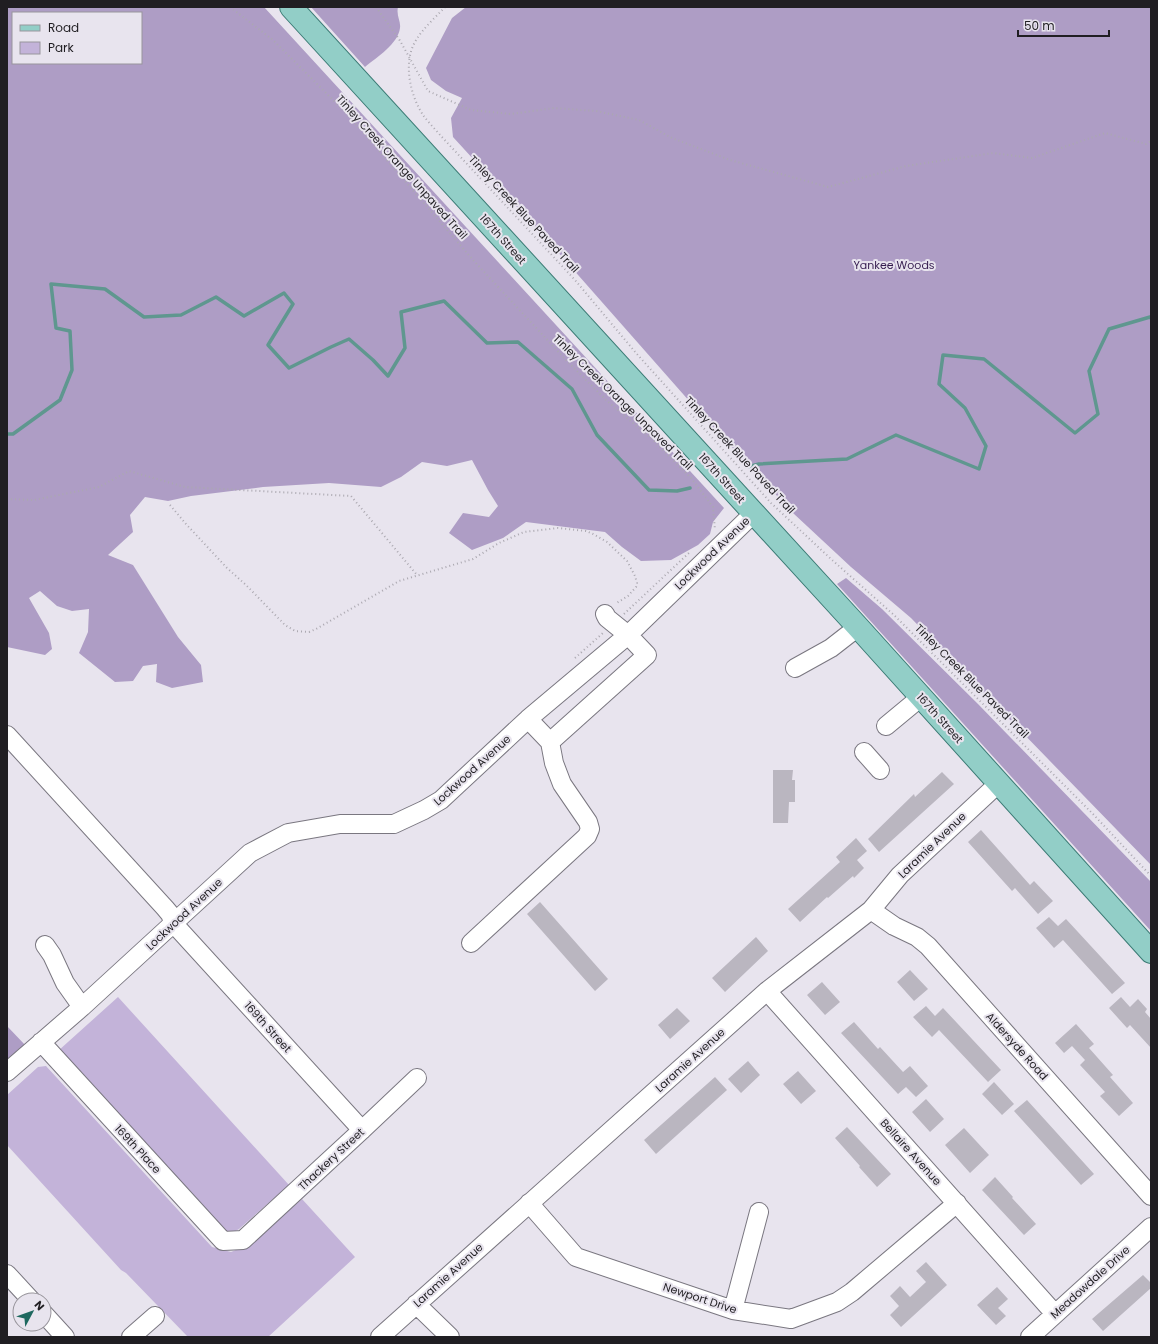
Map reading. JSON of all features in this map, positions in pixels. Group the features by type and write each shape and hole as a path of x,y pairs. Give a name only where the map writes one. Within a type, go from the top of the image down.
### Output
{"main road":[{"name":"167th Street","path":"291,7 921,696 1151,952"}],"street":[{"name":"Lockwood Avenue","path":"7,1072 82,1007 250,853 288,833 340,824 394,824 441,800 528,719 628,635 754,513"},
{"path":"550,742 647,655 628,635 609,619"},
{"path":"795,668 831,648 858,627"},
{"path":"886,726 921,696"},
{"path":"471,943 587,836 590,829 588,822 562,784 554,763 550,742 528,719"},
{"name":"169th Street","path":"7,736 165,908 170,914 174,924 362,1130"},
{"path":"864,752 880,770"},
{"name":"Laramie Avenue","path":"380,1337 767,991 871,910 900,875 999,782"},
{"name":"Aldersyde Road","path":"871,910 894,926 917,937 928,946 1151,1196"},
{"path":"45,945 52,954 65,983 82,1007"},
{"name":"Bellaire Avenue","path":"767,991 1055,1314"},
{"name":"169th Place","path":"40,1042 223,1241 243,1240"},
{"name":"Thackery Street","path":"243,1240 417,1078"},
{"name":"Newport Drive","path":"529,1203 576,1257 733,1310 791,1319 837,1302 852,1292 956,1203"},
{"path":"733,1310 759,1212"},
{"name":"Meadowdale Drive","path":"1030,1337 1151,1227"},
{"path":"7,1274 24,1292"},
{"path":"416,1304 450,1337"},
{"path":"131,1337 155,1316"},
{"path":"52,1323 65,1337"}],"path":[{"name":"Tinley Creek Orange Unpaved Trail","path":"230,7 273,40 348,115 474,261 566,360 606,400 652,439 691,478 712,507 715,529 710,534"},
{"path":"376,7 399,39 428,91 471,110 511,114 554,108 596,111 639,120 672,138 730,160 828,187 906,166 993,153 1032,158 1105,133 1146,144 1151,142"},
{"name":"Tinley Creek Blue Paved Trail","path":"445,7 416,41 410,52 409,67 414,97 423,114 441,136 575,280 636,353 771,503 899,621 1093,814 1151,876"},
{"path":"7,499 34,500 99,487 129,471 185,487 351,496 417,576"},
{"path":"170,505 226,568 246,585 278,620 295,631 309,632 316,629 399,581 473,559 499,543 524,532 558,528 586,531 607,542 627,561 637,583 628,596 609,608 609,619"},
{"path":"573,660 609,619 692,550"}],"green space":[{"path":"7,7 264,7 724,508 713,522 710,534 698,545 671,560 641,561 605,532 526,522 503,538 472,550 449,533 463,513 489,517 498,506 472,460 447,466 422,462 401,477 381,487 329,483 263,487 191,496 168,501 145,497 130,515 133,532 108,555 133,565 178,637 201,665 203,682 172,688 156,682 157,664 143,666 133,681 115,682 79,653 88,632 89,609 72,611 57,606 40,591 29,598 49,633 52,649 45,655 7,647"},
{"path":"311,7 398,7 400,28 391,45 365,67"},
{"name":"Yankee Woods","path":"466,7 1151,7 1151,865 911,618 851,567 793,513 698,411 549,242 453,137 451,118 462,98 446,91 431,80 426,68 452,18"},
{"path":"846,578 882,609 978,704 1151,882 1151,931 837,584"},
{"path":"118,997 289,1185 239,1229 232,1233 222,1231 58,1051"},
{"path":"7,1026 26,1046 7,1062"},
{"path":"46,1066 212,1247 231,1252 250,1244 302,1199 355,1257 268,1337 188,1337 126,1273 121,1270 7,1145 7,1095 38,1067"}],"building":[{"path":"773,770 793,770 792,780 795,780 795,802 789,802 788,823 773,823"},
{"path":"942,772 954,784 879,852 868,839 914,794 915,797"},
{"path":"981,830 1030,885 1034,881 1053,901 1038,914 1015,888 1012,891 968,842"},
{"path":"856,838 867,851 857,860 864,868 854,878 853,876 828,898 827,897 800,922 788,909 840,862 836,857"},
{"path":"540,902 608,979 595,991 527,914"},
{"path":"1049,917 1058,926 1066,919 1125,983 1112,994 1063,940 1054,948 1036,928"},
{"path":"756,937 768,951 725,992 712,978"},
{"path":"910,970 928,989 914,1001 897,982"},
{"path":"822,982 840,1002 825,1015 807,995"},
{"path":"1121,997 1130,1007 1138,999 1147,1009 1145,1012 1151,1019 1151,1048 1130,1025 1127,1028 1109,1008"},
{"path":"926,1006 935,1016 943,1008 1001,1070 988,1082 939,1030 932,1037 913,1017"},
{"path":"677,1008 690,1021 670,1039 658,1025"},
{"path":"854,1022 878,1049 880,1047 903,1072 910,1066 928,1086 916,1097 906,1087 898,1094 841,1033"},
{"path":"1076,1024 1094,1044 1089,1048 1113,1075 1110,1077 1133,1103 1119,1116 1100,1096 1105,1092 1080,1065 1085,1060 1072,1046 1064,1053 1055,1043"},
{"path":"748,1061 760,1075 741,1093 728,1079"},
{"path":"798,1071 816,1091 801,1104 783,1084"},
{"path":"715,1077 727,1090 656,1154 644,1140"},
{"path":"994,1082 1014,1104 1002,1115 982,1094"},
{"path":"926,1099 944,1119 930,1132 912,1112"},
{"path":"1027,1100 1094,1174 1081,1185 1014,1111"},
{"path":"847,1127 891,1174 877,1187 835,1138"},
{"path":"964,1128 989,1155 970,1173 945,1145"},
{"path":"995,1177 1036,1224 1024,1235 982,1190"},
{"path":"926,1262 947,1285 901,1327 890,1315 899,1306 890,1296 900,1286 910,1297 926,1282 916,1271"},
{"path":"1143,1275 1151,1283 1151,1288 1103,1331 1092,1319"},
{"path":"997,1287 1008,1299 998,1308 1006,1316 996,1325 977,1305"}],"waterway":[{"path":"7,434 13,434 60,400 72,370 70,331 56,328 51,284 105,289 144,317 181,315 216,297 244,316 284,293 293,304 268,345 289,368 349,339 373,360 388,376 405,348 401,312 444,301 487,343 518,342 572,389 597,435 649,490 677,491 690,488"},
{"path":"747,467 759,464 847,459 896,435 979,469 986,446 965,408 939,384 943,355 984,359 1075,433 1098,414 1089,371 1109,329 1150,317 1151,318"}]}
